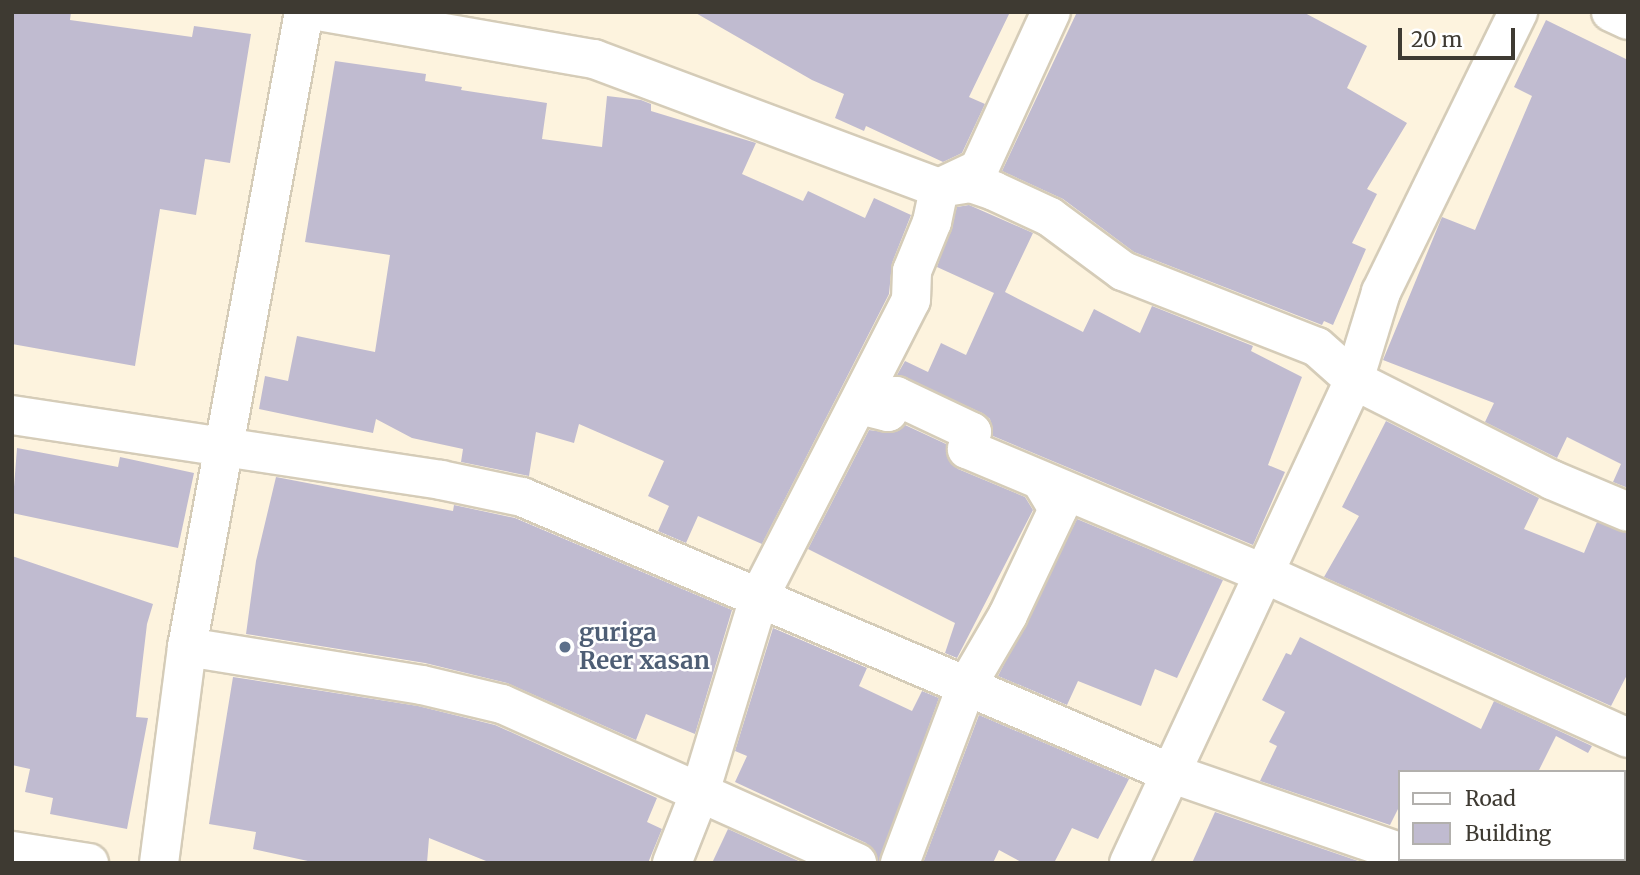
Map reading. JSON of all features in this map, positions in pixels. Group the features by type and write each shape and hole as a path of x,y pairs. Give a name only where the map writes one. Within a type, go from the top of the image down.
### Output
{"street":[{"path":"159,863 187,647 304,12"},
{"path":"324,12 594,59 939,188 971,183 994,191 1050,218 1123,271 1317,347 1354,380 1552,480 1628,512"},
{"path":"939,188 979,169 1051,12"},
{"path":"1129,863 1267,575 1354,380 1381,292 1518,12"},
{"path":"1611,12 1628,20"},
{"path":"672,863 700,792 760,595 860,405 911,300 912,271 932,222 939,188"},
{"path":"860,405 888,412 896,396 972,432 967,449 1042,484 1267,575 1628,738"},
{"path":"12,415 223,446 522,497 760,595 966,687 1173,774 1398,851"},
{"path":"901,863 966,687 1008,615 1058,509 1042,484"},
{"path":"187,647 422,685 502,704 858,863"},
{"path":"12,851 89,863"}],"building":[{"path":"12,12 71,12 70,20 192,37 194,26 251,34 230,163 205,159 196,215 160,209 135,366 12,344"},
{"path":"694,12 1010,12 969,97 985,104 962,153 943,162 866,126 864,131 835,118 844,94 812,80"},
{"path":"1077,12 1303,12 1367,46 1347,88 1407,123 1367,189 1377,194 1352,243 1366,249 1333,325 1324,321 1322,325 1134,252 1063,199 1002,171"},
{"path":"1546,20 1628,60 1628,488 1613,482 1621,464 1567,437 1557,458 1485,422 1494,403 1383,360 1442,217 1475,230 1532,96 1514,87"},
{"path":"335,61 426,74 425,81 462,87 461,90 547,103 542,139 602,147 607,96 641,100 651,104 651,111 756,143 742,174 803,201 808,191 865,218 874,198 911,215 892,263 889,294 762,544 698,516 686,543 658,531 669,506 648,496 664,461 579,424 574,443 536,432 529,476 461,462 463,449 412,438 376,419 373,433 259,409 265,376 288,381 297,336 375,352 390,255 305,242"},
{"path":"969,205 1033,233 1005,292 1083,332 1094,309 1140,333 1152,306 1253,346 1251,351 1302,377 1268,465 1285,472 1253,545 993,436 990,419 982,413 897,375 905,361 928,372 941,343 966,355 994,293 937,267 957,207"},
{"path":"1386,421 1539,498 1524,529 1584,553 1597,522 1628,533 1628,673 1611,706 1324,577 1359,516 1342,507"},
{"path":"905,425 946,444 950,462 958,469 1025,497 1033,510 957,658 945,653 955,623 808,549 869,430 892,433"},
{"path":"17,448 118,467 120,457 194,473 178,548 12,513"},
{"path":"276,477 453,511 454,505 515,518 732,610 695,734 646,714 636,740 507,683 425,663 246,634 256,561"},
{"path":"1077,519 1223,580 1177,678 1155,669 1141,706 1078,681 1067,705 998,676"},
{"path":"12,556 153,604 147,624 136,717 148,718 127,829 50,814 53,798 25,792 30,769 12,765"},
{"path":"773,628 867,668 859,686 912,711 922,691 939,698 879,863 866,843 735,782 747,756 735,751"},
{"path":"1300,637 1481,729 1494,701 1592,746 1588,753 1556,736 1539,770 1398,770 1398,809 1390,825 1260,781 1277,746 1269,742 1285,712 1262,700 1286,653 1291,655"},
{"path":"233,677 418,706 495,725 657,798 647,822 662,829 648,863 491,863 429,838 427,863 317,863 253,849 256,832 209,824"},
{"path":"979,715 1129,779 1098,839 1072,828 1054,863 1023,863 999,850 993,863 923,863"},
{"path":"1215,812 1364,863 1192,863"},
{"path":"728,829 803,863 712,863"}],"place":[{"name":"guriga Reer xasan","path":"565,647"}]}
